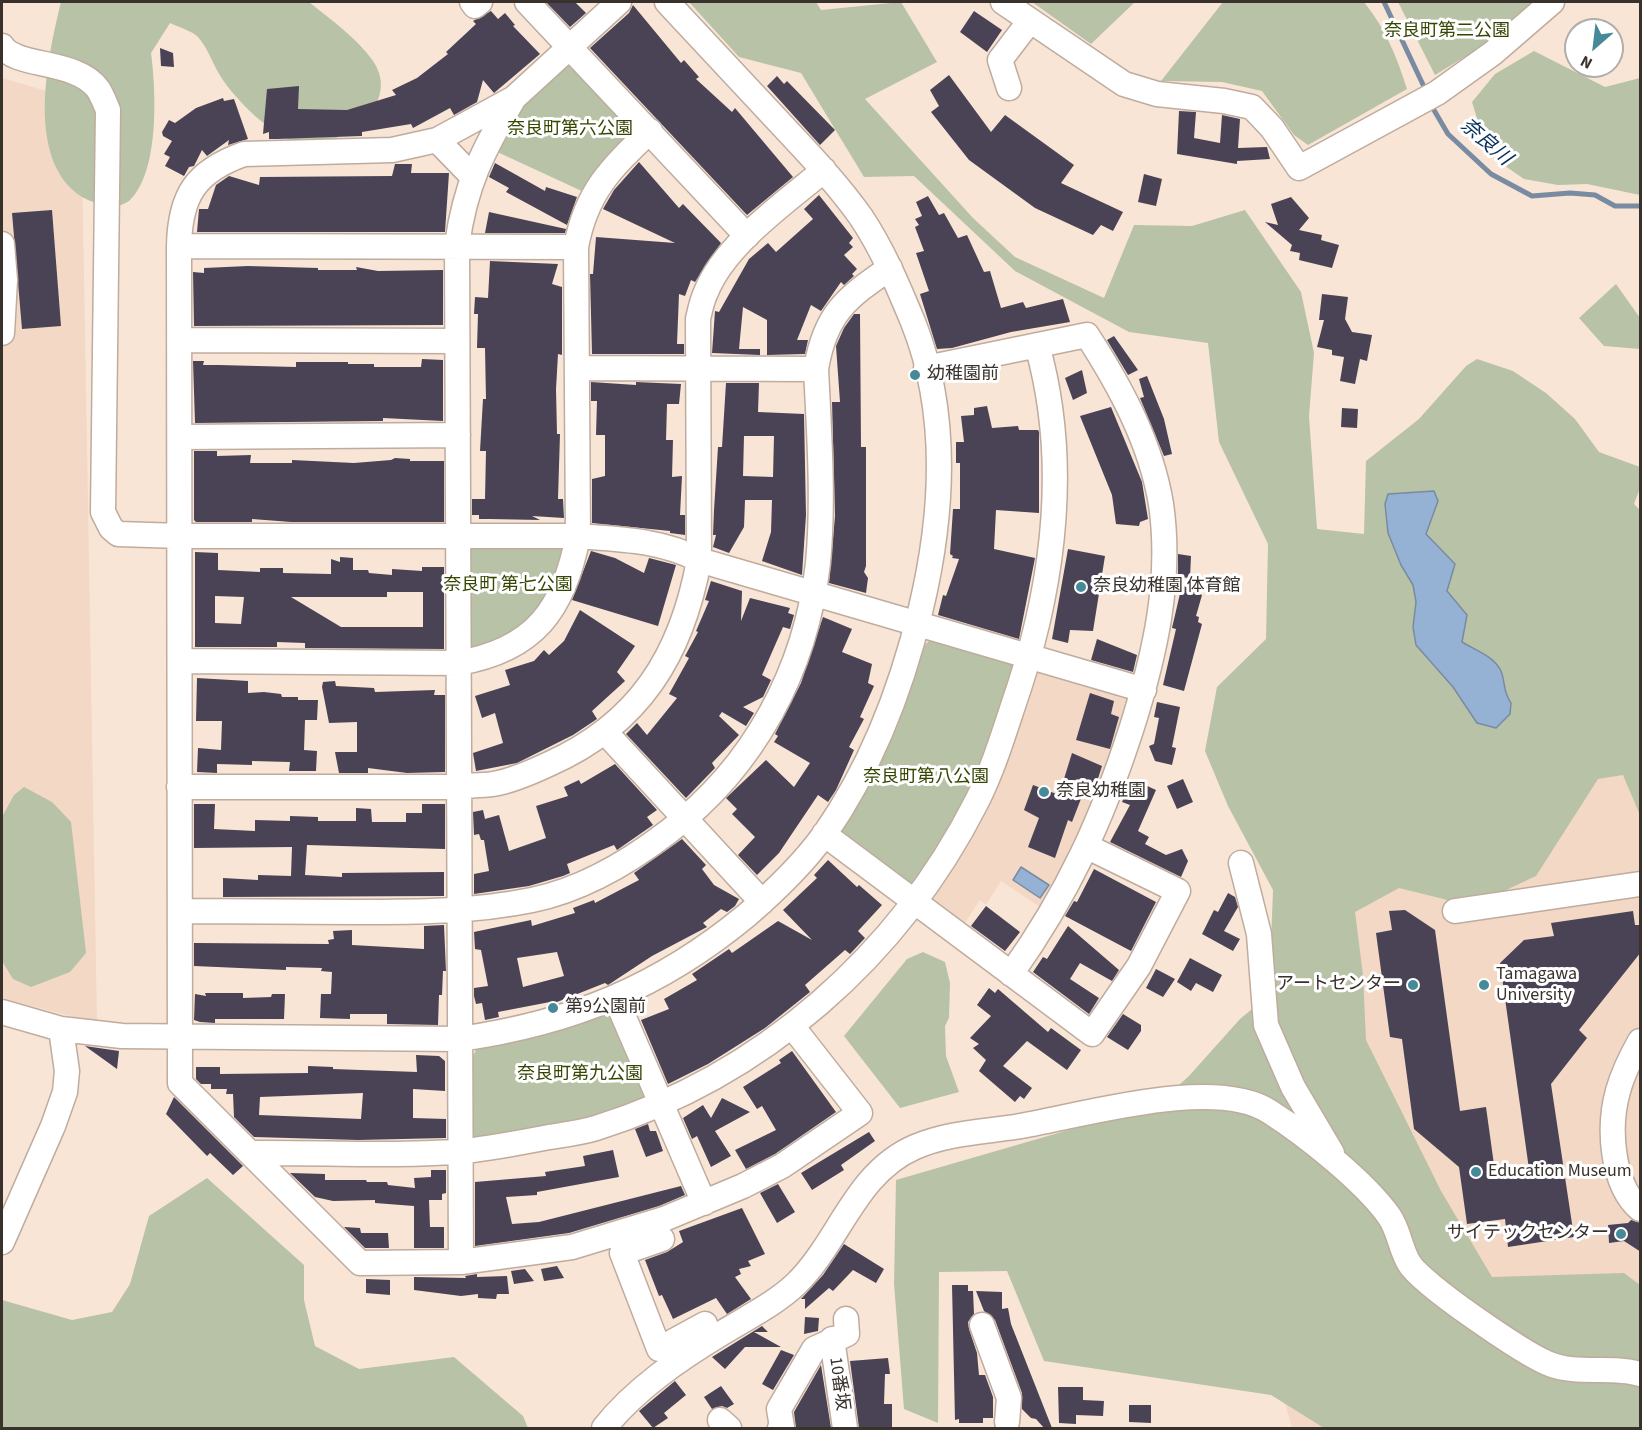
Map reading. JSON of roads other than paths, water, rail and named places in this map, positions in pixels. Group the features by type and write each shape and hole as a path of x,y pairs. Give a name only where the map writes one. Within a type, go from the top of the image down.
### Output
{"street":[{"path":"472,2 475,6 480,2"},
{"path":"526,2 747,236"},
{"path":"619,2 568,46 514,98 437,140 392,150 259,152 223,161 203,174 190,196 180,221 179,246 180,1083 360,1263 461,1262 572,1247 650,1224 704,1203 782,1166 860,1113 792,1026"},
{"path":"2,1012 61,1029 122,1036 460,1039 504,1033 581,1012 616,999 677,967 762,902 803,861 824,834 877,740 901,680 933,557 939,504 938,447 926,368 915,326 890,268 861,218 824,170 667,2"},
{"path":"1003,2 1029,22 1124,84 1156,94 1224,101 1252,107 1272,128 1299,168 1437,93 1493,52 1552,2"},
{"path":"1009,88 1000,60 1029,22"},
{"path":"2,46 12,56 58,65 76,74 97,87 108,110 103,512 111,528 118,534 578,536 638,541 686,553 699,560 813,595 1143,690"},
{"path":"461,1262 457,245 462,211 472,176 514,98"},
{"path":"180,661 458,663 485,658 512,646 546,618 571,574 578,536 576,247 589,201 620,161 650,131"},
{"path":"437,140 472,176"},
{"path":"179,787 494,784 530,773 567,756 605,732 632,710 663,667 682,629 693,595 699,560 698,319 705,293 716,273 747,236 824,170"},
{"path":"2,244 5,280 2,333"},
{"path":"179,246 576,247"},
{"path":"180,911 459,910 535,900 579,885 641,851 685,819 727,778 765,727 787,683 806,629 813,595 819,526 816,369 821,341 833,317 859,290 890,268"},
{"path":"926,368 1087,335 1112,374 1132,414 1150,463 1160,502 1165,538 1162,603 1154,653 1121,760 1088,847 1046,922 1011,974"},
{"path":"180,340 457,341"},
{"path":"250,1153 460,1151 595,1128 711,1079 792,1026 864,963 915,902 941,863 977,799 998,749 1029,657 1048,574 1056,468 1045,374 1037,345"},
{"path":"577,368 816,369"},
{"path":"180,437 458,435"},
{"path":"605,732 762,902"},
{"path":"824,834 1092,1034 1139,966 1178,891 1088,847"},
{"path":"1241,863 1259,934 1266,1025 1293,1087 1344,1170"},
{"path":"1455,911 1641,884"},
{"path":"616,999 704,1203"},
{"path":"4,1229 53,1126 65,1092 67,1071 61,1029"},
{"path":"1641,1041 1627,1065 1617,1093 1614,1134 1619,1176 1627,1194 1641,1209"},
{"path":"604,1428 620,1409 680,1359 768,1305 796,1283 879,1170 915,1147 963,1132 1015,1127 1120,1104 1226,1097 1267,1109 1344,1170 1371,1195 1390,1217 1409,1263 1424,1281 1446,1297 1545,1362 1564,1369 1626,1370 1641,1374"},
{"path":"650,1224 662,1239 622,1253 659,1349 705,1324"},
{"path":"780,1428 782,1427 779,1409 814,1349 847,1334 846,1319"},
{"path":"982,1325 1009,1398 1008,1426"},
{"name":"10番坂","path":"832,1340 845,1428"}],"water":[{"path":"1434,491 1438,501 1426,534 1455,564 1447,591 1467,615 1462,642 1494,661 1501,671 1506,694 1511,703 1510,714 1496,728 1477,723 1453,687 1416,645 1413,627 1416,602 1413,585 1401,565 1388,533 1385,504 1388,494"},
{"path":"1021,867 1049,885 1040,898 1013,880"}],"waterway":[{"name":"奈良川","path":"1384,2 1426,91"},
{"name":"奈良川","path":"1431,105 1448,134 1491,174 1532,196 1570,193 1595,195 1615,206 1640,206"}],"place":[{"name":"幼稚園前","path":"915,375"},
{"name":"奈良幼稚園 体育館","path":"1081,587"},
{"name":"奈良幼稚園","path":"1044,792"},
{"name":"アートセンター","path":"1413,985"},
{"name":"Tamagawa University","path":"1484,985"},
{"name":"第9公園前","path":"553,1008"},
{"name":"Education Museum","path":"1476,1172"},
{"name":"サイテックセンター","path":"1621,1234"}],"park label":[{"name":"奈良町第二公園","path":"1447,32"},
{"name":"奈良町第六公園","path":"570,130"},
{"name":"奈良町 第七公園","path":"508,586"},
{"name":"奈良町第八公園","path":"926,778"},
{"name":"奈良町第九公園","path":"580,1075"}]}
